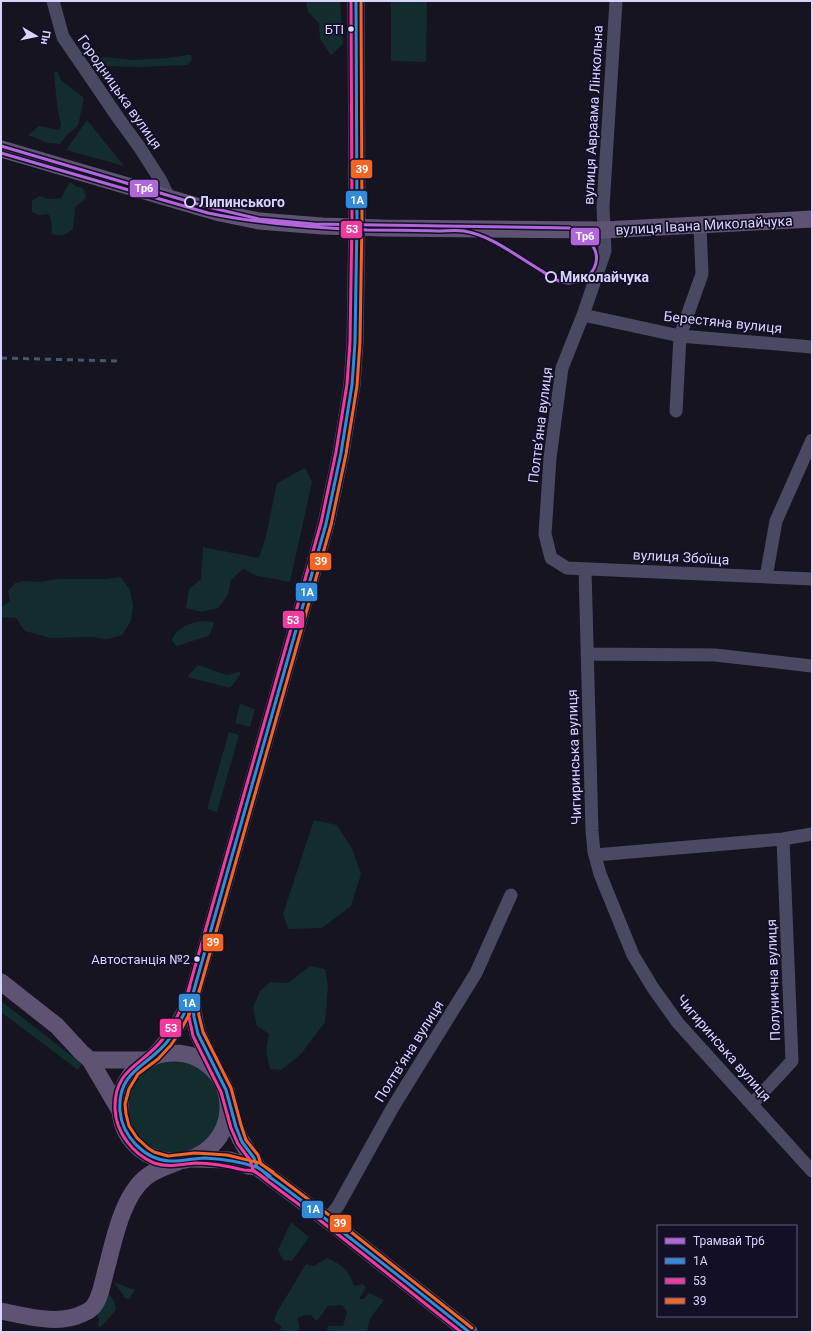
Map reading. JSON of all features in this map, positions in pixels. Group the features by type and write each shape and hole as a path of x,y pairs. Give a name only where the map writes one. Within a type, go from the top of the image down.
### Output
{"main road":[{"path":"120,1111 122,1093 129,1076 137,1067 150,1059 164,1046 173,1034 192,997 324,531 335,482 352,385 355,342 357,227 356,1"},
{"name":"вулиця Івана Миколайчука","path":"1,149 220,213 259,221 357,227 604,230 812,219"},
{"path":"1,982 58,1026 90,1060 120,1111 126,1131 133,1142 142,1151 154,1158 167,1161 214,1159 230,1160 248,1166 257,1167 469,1332"},
{"path":"192,997 198,1034 226,1090 236,1128 242,1142 254,1158 257,1167"},
{"path":"90,1060 150,1059 170,1053 188,1054 209,1065 217,1074"},
{"path":"1,1310 42,1319 57,1319 81,1315 92,1309 99,1296 122,1211 132,1193 145,1178 159,1170 200,1155 210,1148 221,1133 228,1115 226,1090"}],"street":[{"name":"Городницька вулиця","path":"53,1 63,37 140,148 161,181 169,198"},
{"name":"вулиця Авраама Лінкольна","path":"604,230 603,207 616,1"},
{"path":"676,411 680,336 702,274 700,225"},
{"name":"Полтвʼяна вулиця","path":"551,558 545,534 550,458 562,368 583,315 605,251 604,230"},
{"name":"Берестяна вулиця","path":"583,315 680,336 812,347"},
{"path":"766,577 776,521 812,440"},
{"name":"вулиця Збоїща","path":"551,558 567,568 812,579"},
{"name":"Чигиринська вулиця","path":"584,569 592,831 595,855 600,874 633,955 653,988 678,1023 812,1171"},
{"path":"587,654 715,655 812,666"},
{"path":"595,855 783,839 812,834"},
{"name":"Полунична вулиця","path":"752,1104 792,1061 783,839"},
{"name":"Полтвʼяна вулиця","path":"327,1220 338,1206 393,1107 476,972 511,895"}],"green space":[{"path":"306,1 340,1 343,44 331,55 320,39 319,23 308,12"},
{"path":"391,1 427,1 426,62 391,61"},
{"path":"191,55 192,60 187,65 141,67 100,66 100,69 104,71 105,75 101,77 93,66 92,62 96,59 105,57 134,60 169,58"},
{"path":"54,72 58,72 61,80 84,98 78,126 68,134 60,144 48,143 28,135 39,126 59,130 61,125 57,105"},
{"path":"87,120 124,166 66,150"},
{"path":"70,182 77,187 81,187 85,191 86,198 75,207 73,229 63,235 52,234 51,219 48,214 39,215 32,212 32,201 39,196 49,199 61,198"},
{"path":"305,468 312,482 290,582 258,576 243,569 231,580 228,595 218,608 202,612 186,608 189,589 201,579 203,547 259,558 266,536 277,483"},
{"path":"121,577 130,590 133,606 131,621 122,635 107,639 91,637 51,638 25,631 16,618 1,617 1,607 10,601 8,591 15,583 24,581 40,582 57,579 105,579"},
{"path":"203,621 214,622 212,630 208,636 177,646 172,641 177,632 184,626"},
{"path":"198,665 227,675 241,671 240,675 230,688 187,677"},
{"path":"240,704 255,709 250,727 235,723"},
{"path":"229,732 239,735 217,812 207,809"},
{"path":"314,820 337,825 352,849 361,874 351,906 322,928 288,929 283,914"},
{"path":"310,966 325,969 328,987 325,1022 301,1054 281,1070 270,1069 266,1051 269,1034 257,1026 253,1007 260,991 270,982 288,983"},
{"path":"1,1001 82,1064 78,1070 1,1012"},
{"path":"174,1059 192,1063 207,1073 217,1088 221,1106 217,1124 207,1139 192,1149 174,1153 156,1149 141,1139 131,1124 127,1106 131,1088 141,1073 156,1063"},
{"path":"291,1222 309,1237 292,1261 283,1260 278,1250"},
{"path":"327,1258 337,1263 347,1272 354,1286 363,1284 366,1288 359,1299 363,1299 369,1293 384,1300 370,1319 367,1332 334,1332 327,1330 328,1326 343,1326 347,1312 342,1305 328,1306 317,1321 311,1315 304,1315 297,1318 299,1332 278,1332 282,1327 274,1321 277,1312 306,1264 314,1266"},
{"path":"114,1282 135,1290 129,1299 125,1298"},
{"path":"105,1289 114,1301 116,1310 100,1328 98,1325 99,1319 97,1317"}],"railway":[{"path":"1,358 118,361"}],"tram line":[{"name":"Тр6","path":"1,146 204,206 259,219 314,224 569,228 585,236 589,241 594,248 596,262 590,274 584,279 577,282 565,283 552,278 493,241 474,233 464,231 327,228 267,223 228,217 208,213 1,153"}],"transit line":[{"name":"53","path":"351,1 352,219 350,342 347,384 336,452 321,523 187,995 170,1030 154,1049 124,1076 116,1095 115,1109 116,1118 122,1134 127,1142 146,1159 154,1163 164,1165 196,1163 208,1164 251,1170 257,1173 461,1332"},
{"name":"1А","path":"356,1 357,219 355,342 352,385 341,453 326,524 192,997 171,1037 159,1051 128,1078 123,1087 120,1098 120,1111 125,1129 130,1137 136,1145 151,1156 169,1161 200,1158 217,1159 259,1168 469,1332"},
{"name":"39","path":"361,1 362,219 360,342 357,386 346,454 331,525 197,999 181,1030 171,1045 158,1059 138,1074 129,1089 125,1104 129,1126 137,1138 154,1152 168,1156 195,1153 227,1155 260,1163 341,1224 472,1328"},
{"name":"53","path":"190,986 187,997 193,1036 221,1092 231,1128 238,1144 250,1160 253,1170 267,1180"},
{"name":"1А","path":"195,987 192,997 194,1017 198,1034 226,1090 236,1127 242,1142 254,1158 257,1167 270,1176"},
{"name":"39","path":"200,988 197,997 199,1016 203,1032 231,1088 246,1140 258,1155 261,1164 273,1172"}],"place":[{"name":"БТІ","path":"351,29"},
{"name":"Липинського","path":"190,202"},
{"name":"Миколайчука","path":"551,277"},
{"name":"Автостанція №2","path":"197,959"}]}
